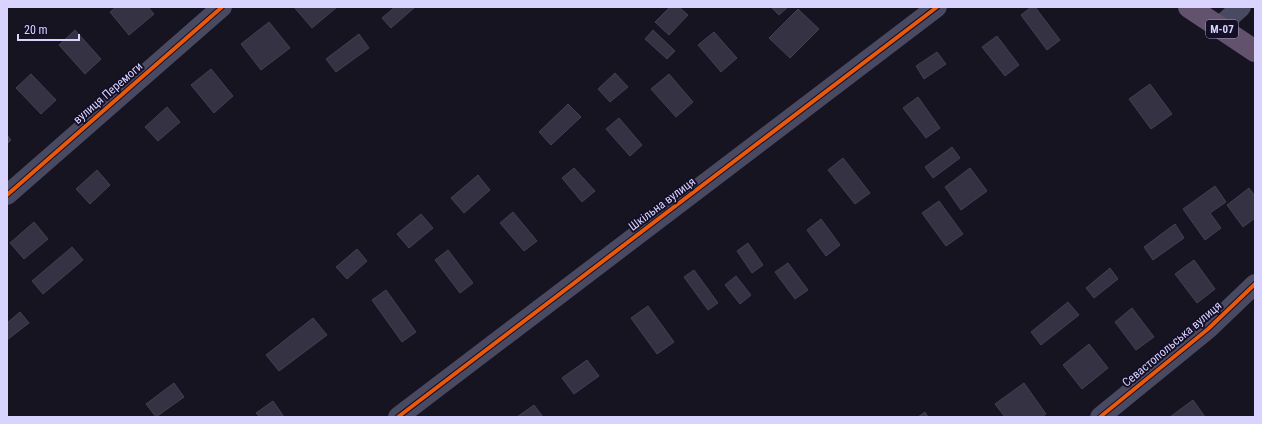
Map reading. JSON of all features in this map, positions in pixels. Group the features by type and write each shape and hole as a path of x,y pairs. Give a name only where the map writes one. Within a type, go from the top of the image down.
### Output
{"highway":[{"name":"М-07","path":"1189,7 1255,51"}],"street":[{"name":"вулиця Перемоги","path":"7,195 222,7"},
{"name":"Шкільна вулиця","path":"398,417 937,7"},
{"path":"1219,27 1241,7"},
{"name":"Севастопольська вулиця","path":"1100,417 1208,329 1255,284"}],"building":[{"path":"116,7 148,7 154,14 129,35 110,12"},
{"path":"294,7 337,7 312,28"},
{"path":"395,7 415,7 391,28 382,18"},
{"path":"670,7 679,7 688,15 669,35 655,22"},
{"path":"771,7 788,7 779,15"},
{"path":"1031,7 1035,7 1060,40 1047,50 1021,15"},
{"path":"798,9 819,29 790,58 769,38"},
{"path":"269,22 290,48 261,70 241,44"},
{"path":"75,30 101,59 85,74 59,45"},
{"path":"653,30 675,51 667,59 645,39"},
{"path":"714,32 737,58 721,72 698,45"},
{"path":"359,34 369,48 336,72 326,59"},
{"path":"997,36 1019,65 1005,76 982,47"},
{"path":"937,52 946,64 924,79 916,66"},
{"path":"211,69 233,96 214,113 191,85"},
{"path":"615,73 628,87 610,102 598,89"},
{"path":"31,74 56,100 41,114 16,88"},
{"path":"669,74 693,102 676,117 651,89"},
{"path":"1150,84 1172,114 1151,129 1129,99"},
{"path":"918,97 940,128 926,138 903,108"},
{"path":"568,104 581,117 551,145 539,132"},
{"path":"167,107 180,122 158,141 145,127"},
{"path":"619,118 642,145 630,156 606,129"},
{"path":"7,135 11,140 7,144"},
{"path":"952,147 960,158 933,178 925,167"},
{"path":"843,158 870,193 855,204 828,170"},
{"path":"574,168 595,191 582,202 562,178"},
{"path":"970,168 987,191 961,210 945,187"},
{"path":"97,170 110,185 90,204 76,189"},
{"path":"478,175 490,190 464,213 451,198"},
{"path":"1215,186 1226,202 1210,213 1221,228 1205,240 1183,209"},
{"path":"1249,188 1255,196 1255,218 1243,227 1227,205"},
{"path":"939,201 963,234 946,246 922,213"},
{"path":"513,212 537,241 524,251 500,223"},
{"path":"421,214 433,228 409,248 397,234"},
{"path":"821,219 840,245 826,256 807,230"},
{"path":"34,222 48,239 24,259 10,243"},
{"path":"1175,224 1184,238 1153,260 1144,247"},
{"path":"748,243 763,265 752,273 737,251"},
{"path":"72,247 83,260 43,294 32,281"},
{"path":"357,249 367,261 347,279 336,267"},
{"path":"448,250 473,283 460,293 435,260"},
{"path":"1194,260 1215,289 1197,303 1175,274"},
{"path":"788,263 808,290 795,299 775,272"},
{"path":"1110,268 1118,279 1094,298 1086,288"},
{"path":"694,270 718,303 708,310 684,277"},
{"path":"736,276 751,295 740,304 725,285"},
{"path":"386,290 416,332 402,342 372,300"},
{"path":"1068,302 1079,315 1041,345 1031,332"},
{"path":"648,306 674,342 657,354 631,318"},
{"path":"1132,308 1154,337 1136,350 1115,322"},
{"path":"20,312 29,323 7,340 7,323"},
{"path":"313,318 327,335 279,371 266,355"},
{"path":"1089,344 1108,368 1082,389 1063,365"},
{"path":"587,360 599,376 574,394 562,378"},
{"path":"174,383 184,397 156,417 146,404"},
{"path":"1024,383 1046,414 1042,417 1005,417 995,404"},
{"path":"1193,400 1205,417 1170,417"},
{"path":"273,401 284,417 260,417 256,413"},
{"path":"534,405 543,417 517,417"},
{"path":"925,412 928,417 918,417"}],"cycle path":[{"path":"7,195 222,7"},
{"path":"398,417 937,7"},
{"path":"1100,417 1208,329 1255,284"}]}
